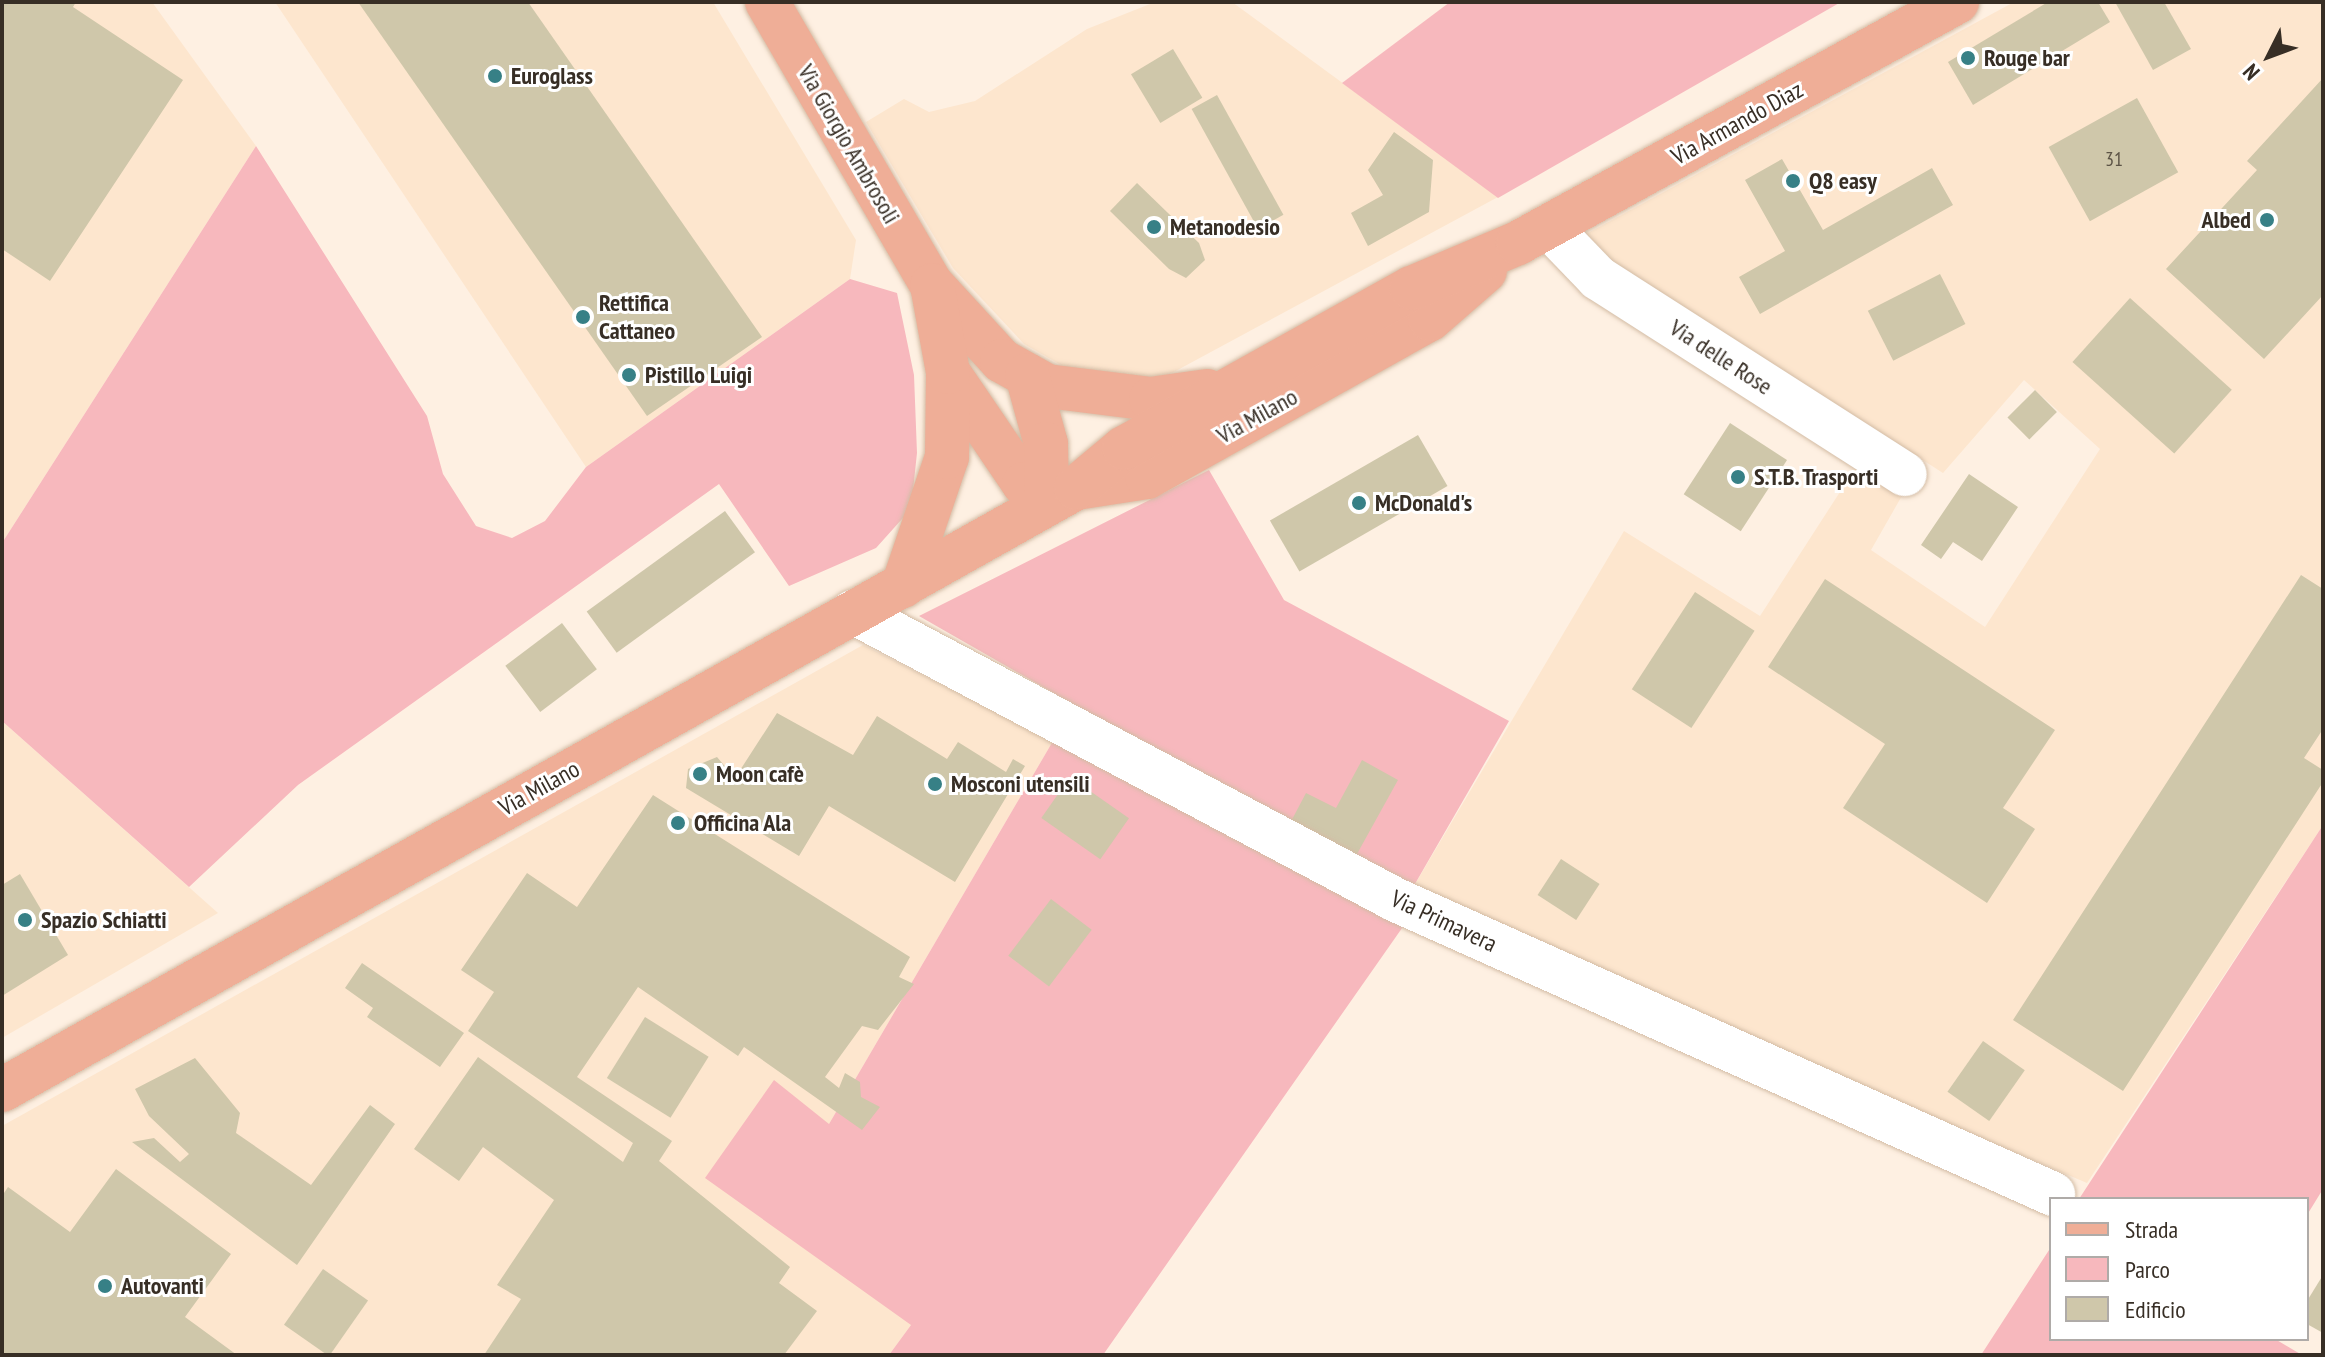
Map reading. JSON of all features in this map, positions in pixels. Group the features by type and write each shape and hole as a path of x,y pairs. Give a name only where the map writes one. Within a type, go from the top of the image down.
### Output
{"main road":[{"name":"Via Giorgio Ambrosoli","path":"767,2 932,285 1002,361 1047,386 1151,399 1240,384"},
{"name":"Via Armando Diaz","path":"1421,304 1533,235 1957,2"},
{"name":"Via Giorgio Ambrosoli","path":"903,586 947,457 948,372 932,285"},
{"name":"Via Milano","path":"2,1090 903,586 1061,495 1124,448 1240,384 1421,304"},
{"name":"Via Milano","path":"1061,495 1147,477 1421,304"},
{"name":"Via Giorgio Ambrosoli","path":"948,372 1024,484 1061,495"},
{"path":"1027,375 1061,495"}],"street":[{"name":"Via delle Rose","path":"1533,235 1905,474"},
{"name":"Via Primavera","path":"853,612 1396,900 2053,1194"}],"shaded area":[{"path":"2,2 152,2 256,146 2,543"},
{"path":"275,2 713,2 856,240 850,279 586,467"},
{"path":"1155,2 1232,2 1498,197 1159,380 1068,369 1024,344 953,268 866,122 904,99 929,112 975,101 1087,29"},
{"path":"2014,2 2323,2 2323,825 2087,1183 1408,896 1624,531 1760,616 1858,464 1903,494 1871,550 1985,627 2100,449 2024,380 1943,473 1577,239"},
{"path":"863,645 1053,741 829,1124 911,1325 889,1355 2,1355 2,1126"},
{"path":"2,721 218,913 2,1038"}],"green space":[{"path":"1450,2 1841,2 1498,198 1342,83"},
{"path":"256,146 427,416 443,474 476,526 512,538 545,521 586,467 850,279 897,293 914,375 917,453 911,509 876,548 789,586 719,484 298,785 189,887 2,721 2,543"},
{"path":"1209,470 1284,600 1509,721 1408,896 919,616"},
{"path":"1053,741 1407,921 1103,1355 889,1355 911,1325 705,1178 774,1080 829,1124"},
{"path":"2323,825 2323,1189 2309,1212 2309,1197 2080,1197"},
{"path":"2049,1250 2049,1341 2278,1341 2302,1355 1981,1355"}],"building":[{"path":"2,2 76,2 73,7 183,80 50,281 2,249"},
{"path":"358,2 528,2 762,337 647,416"},
{"path":"2048,2 2098,2 2110,22 1973,105 1948,62"},
{"path":"2115,2 2164,2 2191,49 2153,70"},
{"path":"1173,49 1202,98 1160,123 1131,74"},
{"name":"Albed","path":"2323,78 2323,295 2264,359 2166,269 2257,170 2247,161"},
{"path":"1217,95 1283,215 1258,229 1192,109"},
{"path":"2137,98 2178,172 2090,221 2049,147"},
{"path":"1394,132 1433,160 1429,212 1368,246 1351,213 1383,195 1368,170"},
{"path":"1782,159 1823,230 1932,168 1953,205 1760,314 1739,277 1785,251 1745,180"},
{"name":"Metanodesio","path":"1137,183 1199,243 1205,260 1186,278 1169,269 1110,211"},
{"path":"1940,274 1965,324 1893,361 1868,311"},
{"path":"2130,298 2232,390 2174,454 2072,362"},
{"path":"2035,390 2057,412 2029,439 2007,418"},
{"path":"1730,423 1787,460 1741,531 1684,494"},
{"name":"McDonald's","path":"1418,435 1448,486 1299,572 1270,520"},
{"path":"1969,474 2018,507 1982,561 1953,542 1941,559 1921,545"},
{"path":"725,511 755,552 617,653 587,612"},
{"path":"2301,575 2323,589 2323,729 2304,758 2323,770 2323,782 2123,1091 2013,1020"},
{"path":"1825,579 2055,730 2003,808 2035,829 1987,903 1843,808 1885,744 1768,667"},
{"path":"1695,592 1755,631 1691,728 1632,689"},
{"path":"562,623 597,669 540,712 505,666"},
{"path":"777,713 853,755 877,716 947,759 958,742 1006,772 1013,759 1025,766 955,882 829,806 799,856 686,788 688,769 717,757 735,778"},
{"path":"1362,760 1398,780 1352,863 1288,827 1306,793 1336,808"},
{"path":"1070,777 1129,818 1100,859 1041,818"},
{"path":"653,795 910,957 899,977 914,984 878,1030 862,1026 825,1077 839,1088 845,1073 860,1082 861,1097 880,1107 862,1130 744,1047 738,1056 638,987 577,1077 672,1141 659,1161 790,1267 779,1283 817,1311 784,1355 484,1355 521,1299 497,1285 554,1200 483,1147 459,1181 414,1149 478,1057 623,1162 633,1143 468,1031 494,992 461,970 527,873 577,907"},
{"path":"1561,859 1600,884 1576,920 1538,895"},
{"name":"Spazio Schiatti","path":"20,874 68,955 2,996 2,885"},
{"path":"1051,899 1092,930 1049,986 1008,956"},
{"path":"362,963 464,1033 440,1067 367,1017 373,1008 345,988"},
{"path":"645,1017 709,1057 670,1118 607,1078"},
{"path":"1983,1041 2025,1070 1989,1121 1947,1092"},
{"path":"195,1058 240,1113 236,1133 311,1185 370,1105 395,1124 297,1265 132,1142 154,1138 180,1162 189,1154 149,1116 135,1089"},
{"name":"Autovanti","path":"116,1169 231,1254 185,1317 237,1355 2,1355 2,1196 8,1187 70,1232"},
{"path":"323,1269 368,1301 330,1355 284,1325"},
{"path":"2323,1275 2323,1333 2309,1325 2309,1298"}],"place":[{"name":"Rouge bar","path":"1968,58"},
{"name":"Euroglass","path":"495,76"},
{"name":"Q8 easy","path":"1793,181"},
{"name":"Albed","path":"2267,220"},
{"name":"Metanodesio","path":"1154,227"},
{"name":"Rettifica Cattaneo","path":"583,317"},
{"name":"Pistillo Luigi","path":"629,375"},
{"name":"S.T.B. Trasporti","path":"1738,477"},
{"name":"McDonald's","path":"1359,503"},
{"name":"Moon cafè","path":"700,774"},
{"name":"Mosconi utensili","path":"935,784"},
{"name":"Officina Ala","path":"678,823"},
{"name":"Spazio Schiatti","path":"25,920"},
{"name":"Autovanti","path":"105,1286"}]}
